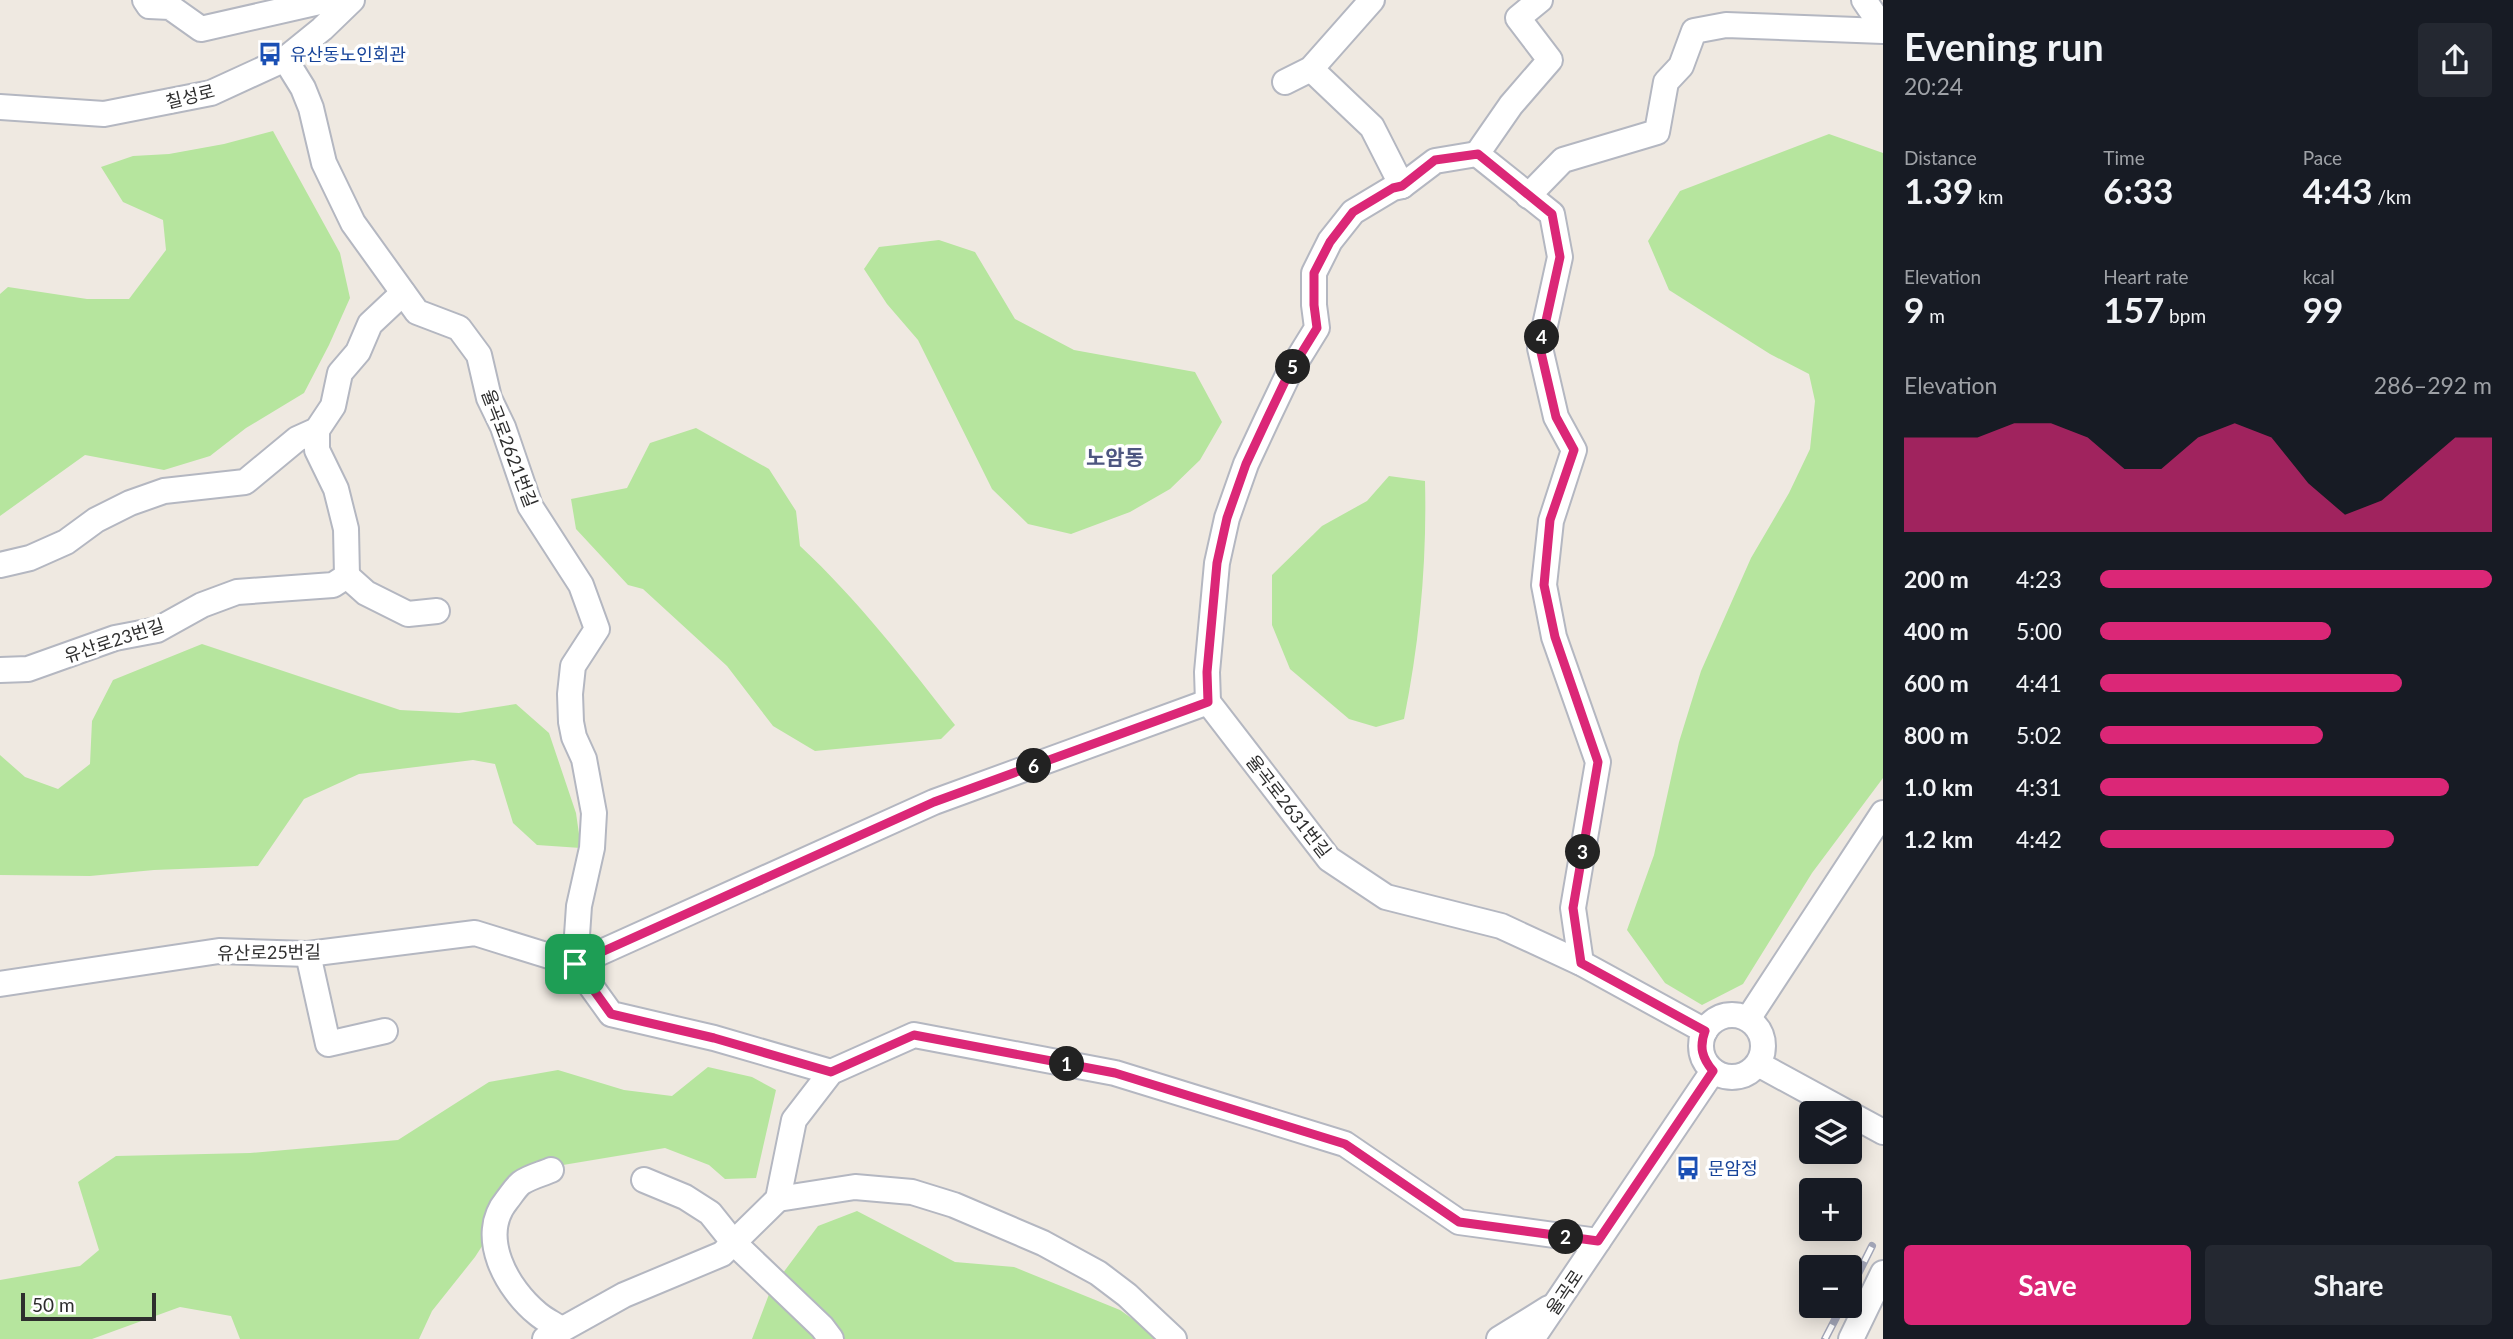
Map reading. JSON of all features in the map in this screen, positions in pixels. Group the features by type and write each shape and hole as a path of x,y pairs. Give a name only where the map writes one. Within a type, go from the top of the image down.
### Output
{"street":[{"path":"145,0 149,6 170,8 201,29 328,0"},
{"name":"칠성로","path":"0,107 104,114 211,93 285,59 352,0"},
{"path":"1285,82 1311,69 1372,0"},
{"path":"1478,154 1511,105 1550,60 1518,18 1540,0"},
{"path":"1864,0 1883,30"},
{"path":"1528,196 1563,160 1657,132 1667,82 1681,66 1694,31 1726,25 1883,30"},
{"name":"율곡로2621번길","path":"285,59 303,88 311,108 324,163 353,223 416,312 459,328 480,355 489,398 503,427 530,506 581,585 597,629 573,666 570,694 574,737 584,759 594,813 592,848 579,906 575,964"},
{"path":"1311,69 1372,128 1402,186"},
{"path":"831,1072 714,1038 611,1014 575,964 934,802 1208,702 1207,672 1217,563 1227,518 1246,464 1267,419 1288,375 1317,328 1314,273 1330,242 1353,212 1393,188 1402,186 1435,160 1478,154 1552,214 1560,257 1540,348 1556,417 1574,450 1550,520 1544,587 1555,637 1598,762 1573,908 1581,963"},
{"path":"0,565 42,553 66,542 96,520 130,503 164,491 245,482 297,439 317,430 333,406 340,373 358,352 370,324 403,293"},
{"path":"317,430 317,450 336,489 346,529 347,576 366,593 408,614 437,611"},
{"name":"유산로23번길","path":"0,670 28,669 115,638 157,630 202,605 237,593 333,584 347,576"},
{"name":"율곡로2631번길","path":"1208,702 1329,859 1386,897 1501,926 1581,963 1705,1031"},
{"path":"1748,1019 1883,813"},
{"name":"유산로25번길","path":"0,984 219,951 308,954 475,933 575,964"},
{"path":"308,954 328,1044 385,1031"},
{"path":"1728,1015 1739,1015 1748,1019 1761,1035 1762,1055 1758,1063 1742,1075 1732,1077 1713,1071 1702,1054 1701,1043 1705,1031 1718,1018 1728,1015"},
{"path":"551,1170 521,1183 498,1211 494,1236 497,1256 507,1277 553,1334 624,1295 722,1254 778,1199 794,1119 831,1072 914,1035 1115,1073 1345,1144 1459,1222 1598,1241"},
{"path":"1758,1063 1826,1101"},
{"name":"율곡로","path":"1532,1339 1713,1071"},
{"path":"1862,1121 1883,1132"},
{"path":"644,1180 685,1197 710,1213 734,1243 822,1327 831,1339"},
{"path":"778,1199 855,1187 912,1192 954,1205 1043,1244 1098,1273 1127,1295 1174,1339"},
{"path":"1850,1339 1883,1273"},
{"path":"1499,1339 1555,1305"}],"green space":[{"path":"273,131 340,253 350,298 304,393 246,428 210,456 164,470 85,455 0,516 0,294 8,287 87,299 129,299 166,250 163,220 123,202 101,167 133,156 169,154 224,144"},
{"path":"1829,134 1883,153 1883,778 1812,873 1743,984 1702,1005 1665,983 1627,930 1654,855 1679,742 1701,671 1751,558 1789,493 1810,449 1815,401 1809,374 1770,354 1669,290 1648,241 1680,191"},
{"path":"939,240 975,252 1015,319 1074,350 1195,372 1222,422 1200,460 1170,489 1130,512 1071,534 1028,524 992,489 918,340 887,304 864,269 879,247"},
{"path":"696,428 769,469 796,511 800,546 862,610 955,725 941,739 815,751 773,726 727,666 643,589 628,585 576,529 571,499 627,488 650,443"},
{"path":"1389,476 1425,481 1425,540 1418,630 1404,719 1376,727 1349,719 1290,669 1272,625 1272,575 1322,526 1367,501"},
{"path":"202,644 400,710 459,713 516,704 549,733 576,813 581,848 537,845 513,823 495,764 473,760 359,774 304,799 258,866 154,870 90,876 0,875 0,755 25,777 58,789 90,764 92,721 113,680"},
{"path":"708,1067 752,1077 776,1090 756,1178 725,1179 709,1165 665,1148 551,1167 517,1192 475,1257 432,1311 419,1339 240,1339 231,1316 180,1307 92,1339 0,1339 0,1280 80,1266 99,1250 78,1182 116,1156 250,1153 398,1140 489,1082 558,1070 624,1090 672,1096"},
{"path":"857,1211 955,1262 1014,1267 1120,1310 1161,1339 752,1339 771,1289 818,1226"}],"railway":[{"path":"1862,1266 1872,1246"},
{"path":"1825,1339 1836,1318"}],"place":[{"name":"유산동노인회관","path":"270,54"},
{"name":"문암정","path":"1688,1168"}],"district":[{"name":"노암동","path":"1115,456"}],"route":[{"path":"1478,154 1552,214 1560,257 1540,348 1556,417 1574,450 1550,520 1544,585 1555,637 1598,762 1573,908 1581,963 1705,1031 1701,1043 1702,1054 1713,1071 1598,1241 1459,1222 1345,1144 1115,1073 914,1035 831,1072 714,1038 611,1014 575,964 934,802 1208,702 1207,672 1217,563 1227,518 1246,464 1267,419 1288,375 1317,328 1314,273 1330,242 1353,212 1393,188 1402,186 1435,160 1478,154"}]}
